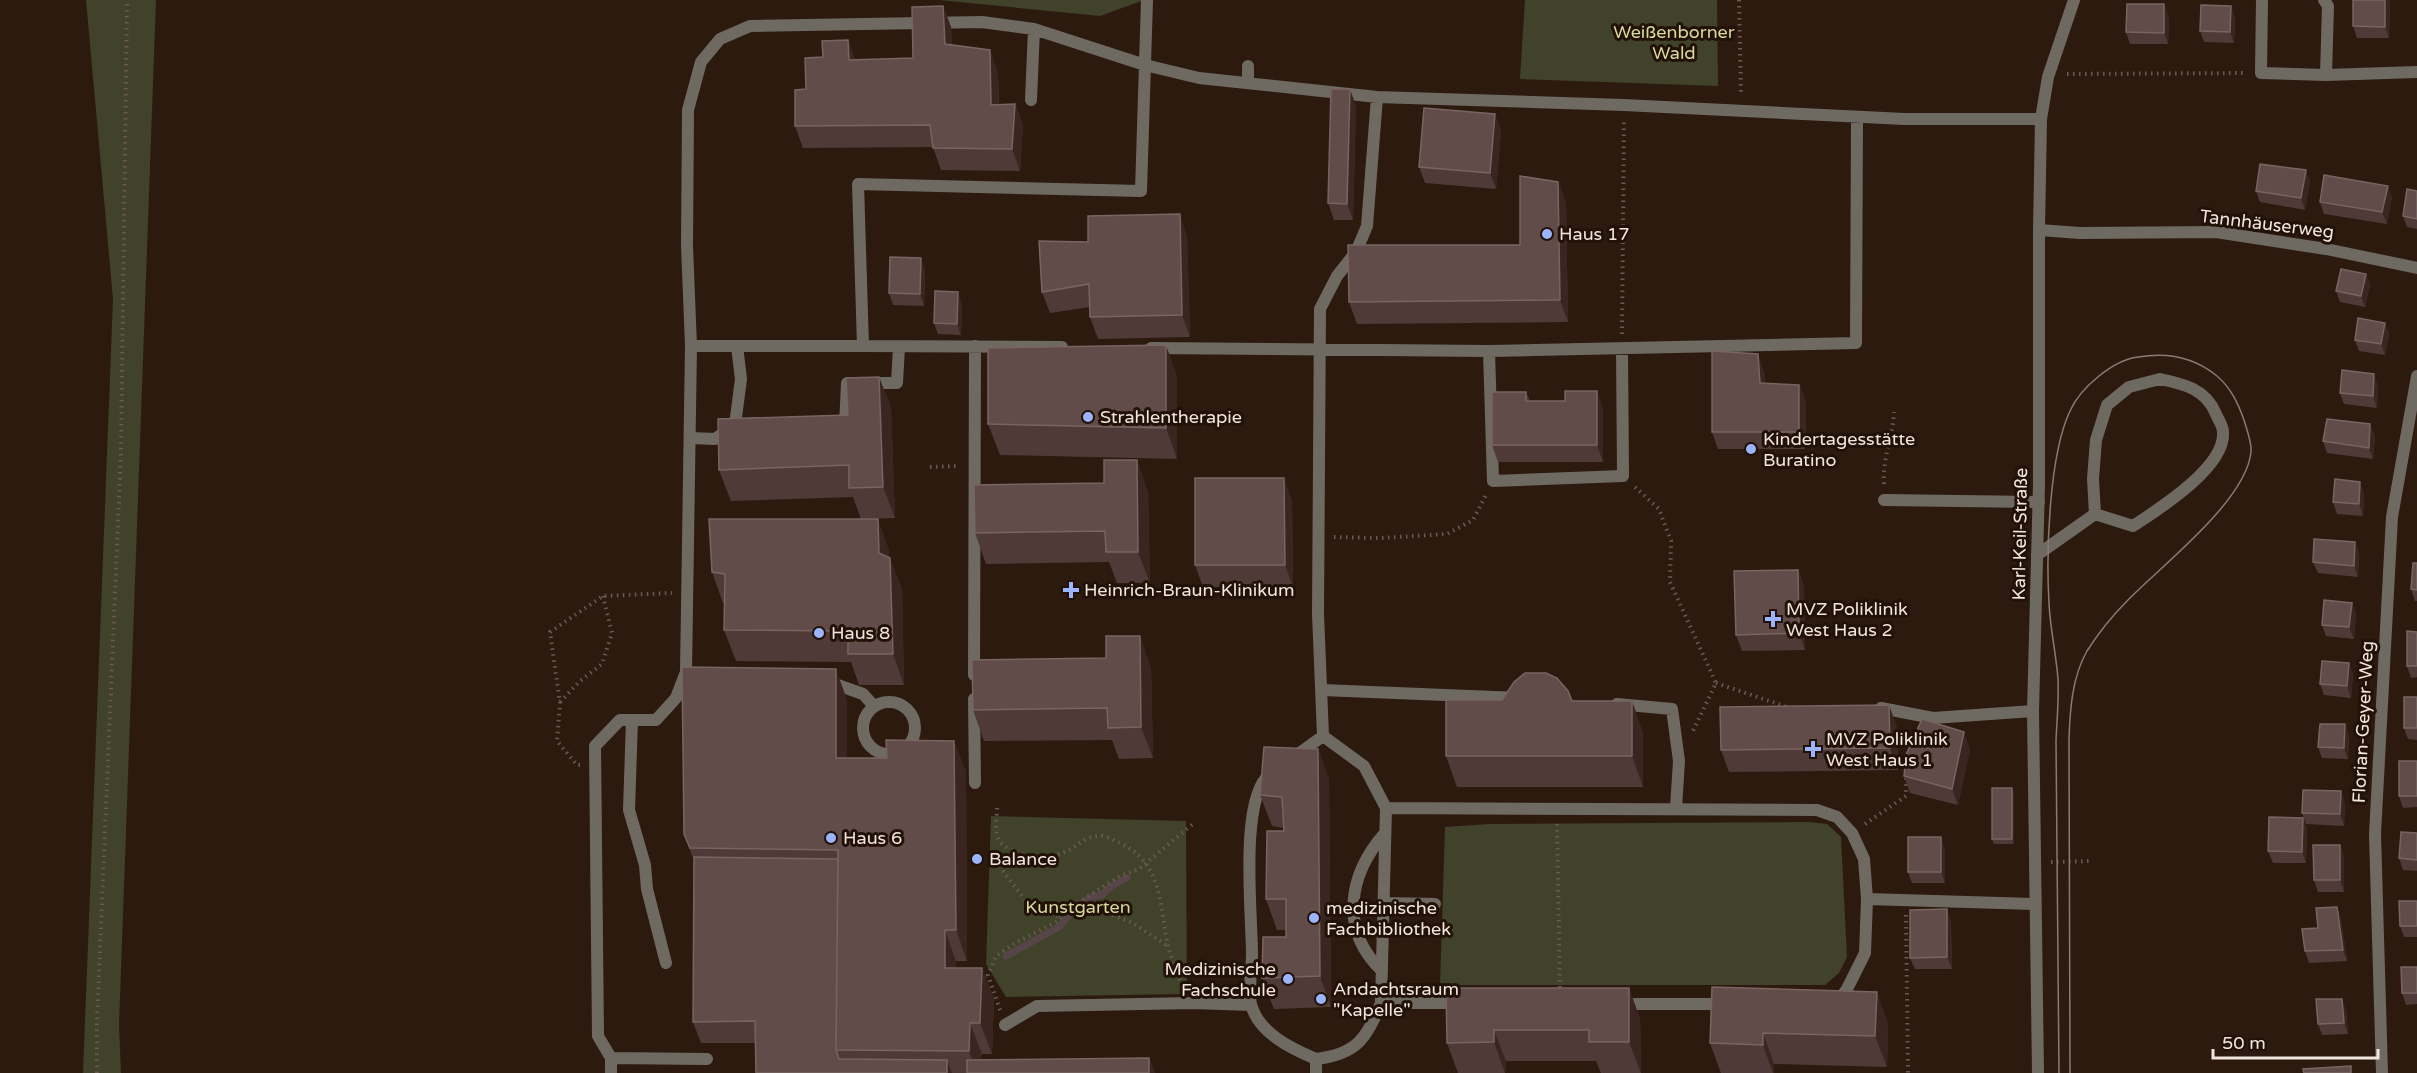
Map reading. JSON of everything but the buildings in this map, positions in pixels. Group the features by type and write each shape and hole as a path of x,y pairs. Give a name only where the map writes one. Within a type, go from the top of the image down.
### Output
{"street":[{"path":"863,346 858,184 1141,191 1148,0"},
{"name":"Karl-Keil-Straße","path":"2037,1073 2033,711 2039,502 2041,119 2048,77 2074,0"},
{"path":"2262,0 2261,73 2326,75 2417,72"},
{"path":"2325,0 2328,6 2326,75"},
{"path":"611,1073 610,1058 598,1036 595,746 620,720 656,720 676,698 692,672 691,346 687,246 688,110 701,62 720,39 750,26 982,22 1034,30 1145,65 1199,78 1377,97 1624,105 1904,119 2041,119"},
{"path":"1031,100 1034,30"},
{"path":"1248,66 1248,83"},
{"path":"1323,736 1318,614 1320,309 1337,276 1356,252 1367,226 1377,97"},
{"path":"1141,348 1489,351 1856,344 1857,117"},
{"name":"Tannhäuserweg","path":"2039,230 2217,232 2326,249 2417,267"},
{"path":"691,346 1070,347"},
{"path":"690,438 715,439 741,425 741,380 737,346"},
{"path":"975,346 975,783"},
{"path":"823,426 845,426 847,383 897,383 899,347"},
{"path":"1489,351 1493,481 1623,476 1622,349"},
{"name":"Florian-Geyer-Weg","path":"2382,1073 2375,834 2392,517 2417,376"},
{"path":"2160,379 2187,385 2211,403 2223,431 2217,457 2195,480 2163,507 2133,526 2095,514 2093,479 2096,440 2107,405 2129,387 2160,379"},
{"path":"1884,500 2039,502"},
{"path":"2037,555 2095,514"},
{"path":"819,675 833,684 863,694 874,706"},
{"path":"1322,690 1535,699"},
{"path":"891,702 907,709 912,716 915,733 912,741 900,753 892,755 875,751 864,738 864,720 874,706 891,702"},
{"path":"1605,703 1672,709 1678,761 1676,808"},
{"path":"1881,708 1933,718 2033,711"},
{"path":"632,720 628,810 645,865 647,889 666,963"},
{"path":"1323,736 1364,766 1386,808 1384,903 1381,1003 1371,1027 1354,1047 1337,1056 1316,1059 1293,1050 1274,1037 1261,1022 1251,1005 1249,834 1254,803 1266,777 1323,736"},
{"path":"1386,808 1557,811 1676,808 1817,810 1837,817 1852,833 1864,859 1867,899 1865,953 1837,1004 1825,1004"},
{"path":"1382,971 1370,960 1360,938 1354,918 1354,906 1357,875 1371,849 1385,833"},
{"path":"1867,899 2035,903"},
{"path":"1384,903 1435,904"},
{"path":"1005,1024 1037,1006 1193,1003 1251,1005"},
{"path":"1381,1003 1477,1003"},
{"path":"1606,1004 1744,1004"},
{"path":"610,1058 707,1059"},
{"path":"1316,1059 1316,1073"}],"path":[{"path":"97,1073 97,1021 121,451 127,0"},
{"path":"1739,0 1742,112"},
{"path":"2048,77 2066,74 2261,73"},
{"path":"1622,349 1624,105"},
{"path":"1884,486 1883,468 1887,446 1893,431 1894,412"},
{"path":"930,467 974,466"},
{"path":"1623,476 1659,509 1671,541 1670,582 1716,683 1787,707 1799,707"},
{"path":"1319,537 1381,538 1447,534 1473,520 1493,481"},
{"path":"595,766 577,765 557,741 560,703 550,632 603,596 692,598"},
{"path":"560,703 580,681 602,664 612,633 603,596"},
{"path":"1678,761 1716,683"},
{"path":"1852,833 1906,796 1907,771"},
{"path":"997,808 996,828 999,840 1007,848 1026,855 1044,857 1063,853 1087,838 1102,836 1124,845 1146,863 1154,876 1159,892 1169,947 1182,986 1193,1003"},
{"path":"1557,811 1560,992"},
{"path":"1005,1024 988,975 996,956 1017,942 1058,921 1067,910 1079,902 1146,863 1194,823"},
{"path":"2035,862 2092,861"},
{"path":"999,866 1025,900 1061,918"},
{"path":"1905,900 1908,1073"},
{"path":"1079,902 1132,923 1169,947"}],"green space":[{"path":"86,0 156,0 119,1025 121,1073 83,1073 113,299"},
{"path":"939,0 1144,0 1100,16"},
{"name":"Weißenborner Wald","path":"1525,0 1717,0 1718,86 1520,79"},
{"name":"Kunstgarten","path":"991,816 1186,821 1187,994 1006,997 986,964"},
{"path":"1809,822 1827,824 1841,837 1847,957 1839,973 1825,985 1440,985 1445,827 1489,824"}],"waterway":[{"path":"1006,956 1059,927 1073,910 1091,897 1102,895 1110,887 1127,878"}],"tram line":[{"path":"2059,1073 2056,740 2058,687 2048,582 2053,478 2063,430 2070,411 2081,393 2098,376 2118,363 2138,357 2170,356 2199,364 2217,376 2226,386 2234,396 2242,414 2251,452 2246,471 2219,511 2112,618 2087,651 2078,672 2071,705 2069,739 2070,1073"}],"place":[{"name":"Haus 17","path":"1547,234"},
{"name":"Strahlentherapie","path":"1088,417"},
{"name":"Kindertagesstätte Buratino","path":"1751,449"},
{"name":"Heinrich-Braun-Klinikum","path":"1071,590"},
{"name":"MVZ Poliklinik West Haus 2","path":"1773,619"},
{"name":"Haus 8","path":"819,633"},
{"name":"MVZ Poliklinik West Haus 1","path":"1813,749"},
{"name":"Haus 6","path":"831,838"},
{"name":"Balance","path":"977,859"},
{"name":"medizinische Fachbibliothek","path":"1314,918"},
{"name":"Medizinische Fachschule","path":"1288,979"},
{"name":"Andachtsraum \"Kapelle\"","path":"1321,999"}]}
